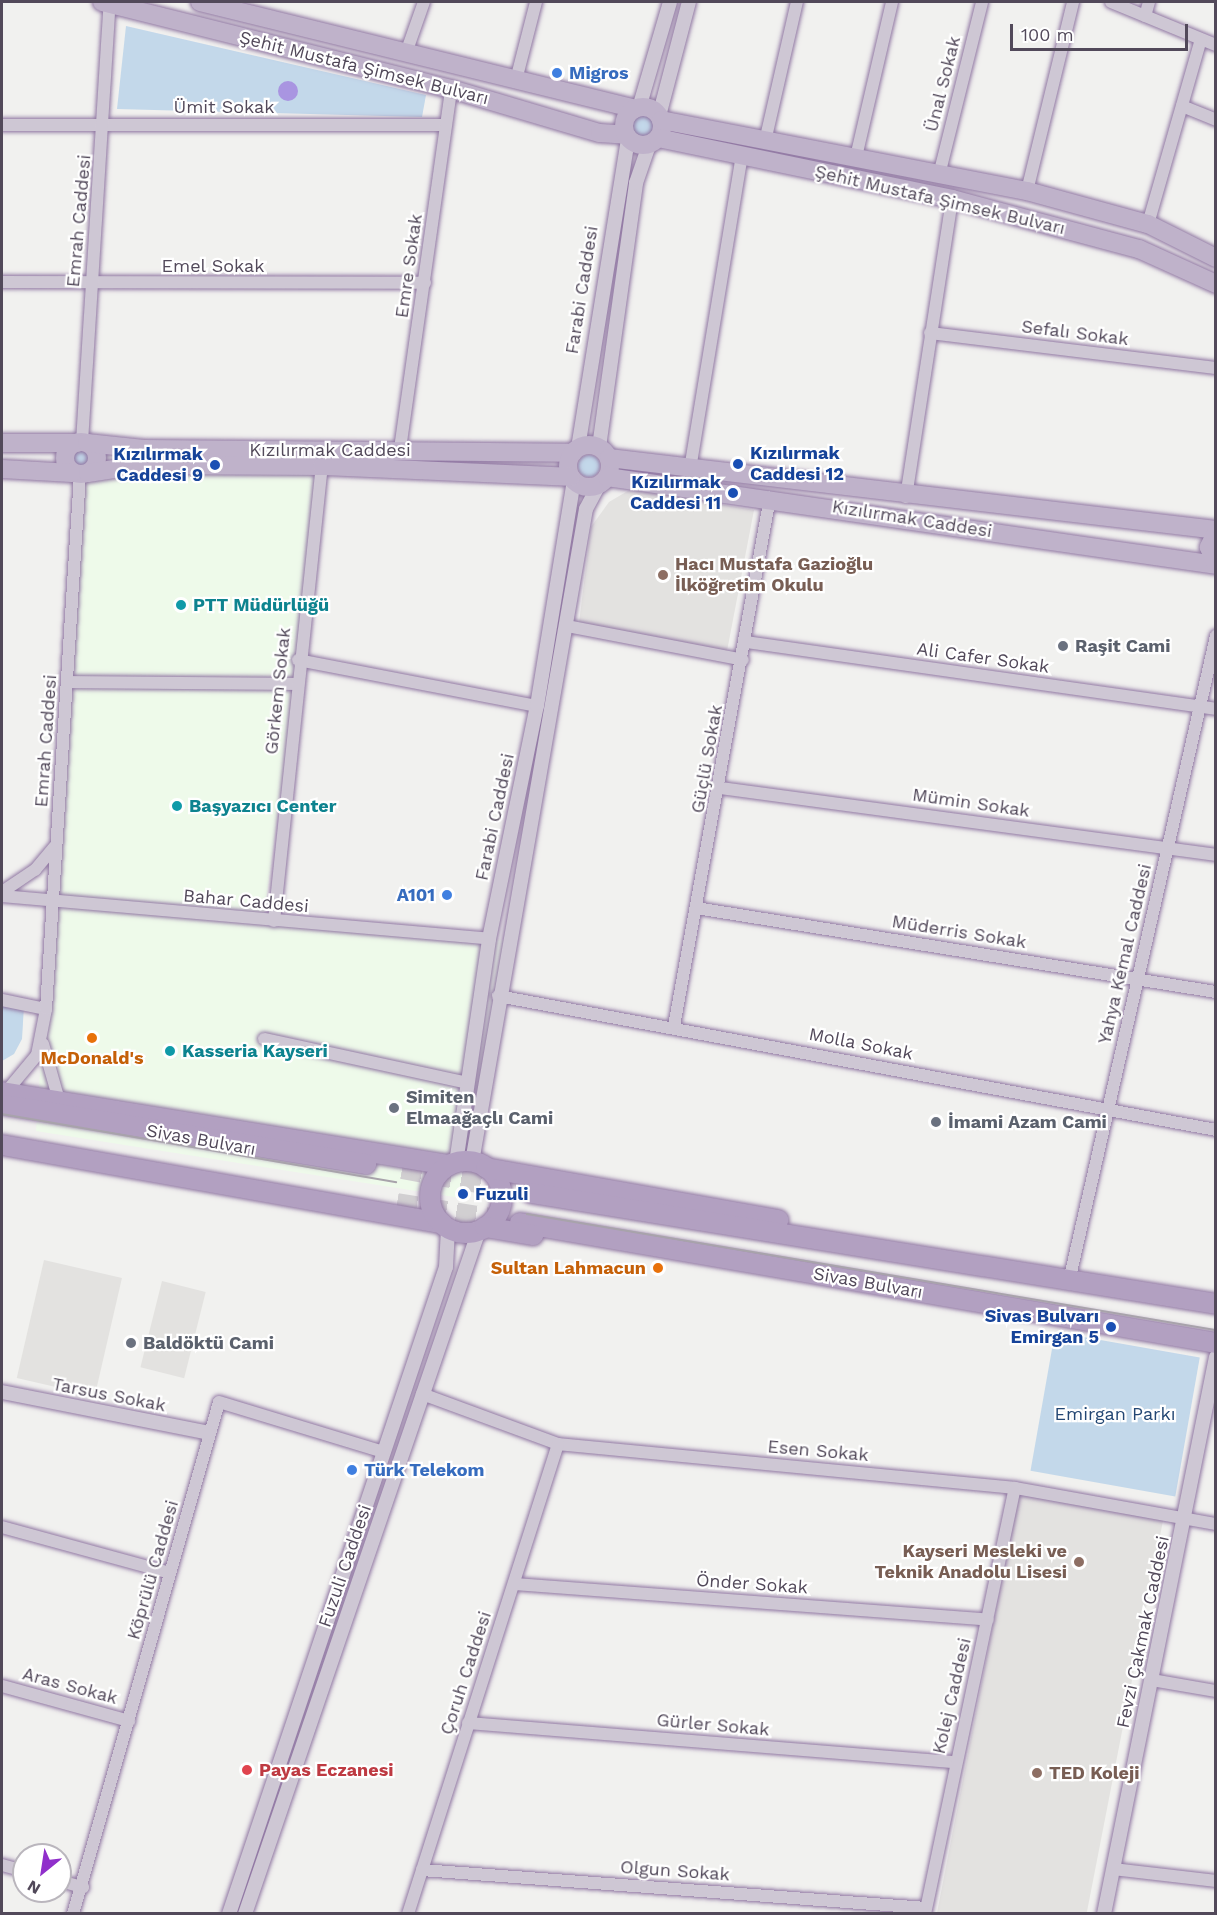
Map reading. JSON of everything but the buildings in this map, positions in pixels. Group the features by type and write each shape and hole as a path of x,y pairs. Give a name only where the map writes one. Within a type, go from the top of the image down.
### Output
{"highway":[{"path":"3,1096 59,1100 466,1165 944,1250 1069,1281"},
{"name":"Sivas Bulvarı","path":"3,1096 265,1151 402,1169"},
{"name":"Sivas Bulvarı","path":"2,1131 397,1203"},
{"path":"2,1145 445,1226 482,1229 872,1296 1004,1307"},
{"path":"445,1226 431,1204 431,1189 466,1165"},
{"path":"466,1165 501,1194 496,1216 482,1229"},
{"name":"Sivas Bulvarı","path":"531,1193 1215,1304"},
{"name":"Sivas Bulvarı","path":"520,1223 1215,1343"}],"main road":[{"name":"Şehit Mustafa Şimsek Bulvarı","path":"106,2 452,88 600,133 742,155 952,199 1139,249 1215,284"},
{"name":"Şehit Mustafa Şimsek Bulvarı","path":"200,2 227,4 406,53 637,108 660,118 766,137 939,175 1027,191 1148,224 1215,258"},
{"path":"627,136 625,120 637,108"},
{"path":"653,141 660,118"},
{"name":"Kızılırmak Caddesi","path":"2,443 82,443 144,449 575,450 604,452 690,469 906,497 1215,531"},
{"path":"82,443 97,458 80,474 65,456 82,443"},
{"path":"573,478 575,450"},
{"path":"603,481 604,452"},
{"name":"Kızılırmak Caddesi","path":"2,469 80,474 141,465 322,466 573,478 770,498 1215,565"},
{"path":"1215,531 1209,546 1215,565"}],"street":[{"name":"Emrah Caddesi","path":"82,443 91,284 105,125 106,2"},
{"path":"406,53 424,2"},
{"path":"516,80 536,2"},
{"path":"637,108 670,2"},
{"path":"660,118 689,2"},
{"path":"766,137 797,2"},
{"path":"856,156 892,2"},
{"name":"Ünal Sokak","path":"939,175 982,2"},
{"path":"1027,191 1073,2"},
{"path":"1115,2 1215,45"},
{"path":"1145,16 1149,2"},
{"path":"1148,224 1201,39"},
{"name":"Emre Sokak","path":"400,449 452,88"},
{"path":"1182,106 1215,120"},
{"name":"Ümit Sokak","path":"2,125 446,125"},
{"name":"Farabi Caddesi","path":"575,450 627,136"},
{"name":"Farabi Caddesi","path":"604,452 636,183 653,141"},
{"path":"690,469 742,155"},
{"path":"906,497 952,199"},
{"name":"Emel Sokak","path":"2,282 425,283"},
{"name":"Sefalı Sokak","path":"930,333 1215,368"},
{"name":"Görkem Sokak","path":"274,921 298,660 322,466"},
{"name":"Emrah Caddesi","path":"43,1037 80,474"},
{"name":"Farabi Caddesi","path":"466,1165 467,1083 489,939 537,706 573,478"},
{"name":"Farabi Caddesi","path":"466,1165 567,626 586,509 603,481"},
{"name":"Güçlü Sokak","path":"674,1026 722,788 770,498"},
{"path":"567,626 743,660"},
{"name":"Yahya Kemal Caddesi","path":"1069,1281 1106,1111 1201,707 1215,636"},
{"name":"Ali Cafer Sokak","path":"746,642 1215,709"},
{"path":"298,660 537,706"},
{"path":"68,682 297,684"},
{"name":"Mümin Sokak","path":"722,788 1215,855"},
{"path":"2,894 34,870 56,845"},
{"name":"Bahar Caddesi","path":"2,894 52,903 489,939"},
{"name":"Müderris Sokak","path":"696,908 1215,992"},
{"name":"Molla Sokak","path":"498,996 674,1026 1106,1111 1215,1130"},
{"path":"2,1000 46,1009"},
{"path":"3,1096 33,1064 43,1037"},
{"path":"43,1037 59,1100"},
{"path":"264,1039 467,1083"},
{"name":"Fuzuli Caddesi","path":"229,1914 446,1267 445,1226"},
{"name":"Fuzuli Caddesi","path":"245,1914 422,1394 482,1229"},
{"name":"Fevzi Çakmak Caddesi","path":"1104,1914 1185,1518 1215,1357"},
{"name":"Tarsus Sokak","path":"2,1392 209,1433"},
{"name":"Esen Sokak","path":"422,1394 558,1444 1015,1488 1215,1524"},
{"name":"Köprülü Caddesi","path":"73,1914 83,1887 219,1402 384,1452"},
{"name":"Çoruh Caddesi","path":"408,1914 558,1444"},
{"name":"Kolej Caddesi","path":"925,1911 1015,1488"},
{"path":"2,1527 170,1573"},
{"name":"Önder Sokak","path":"514,1584 988,1620"},
{"path":"1152,1680 1215,1691"},
{"name":"Aras Sokak","path":"2,1686 129,1721"},
{"name":"Gürler Sokak","path":"468,1723 955,1762"},
{"path":"1113,1869 1215,1881"},
{"name":"Olgun Sokak","path":"422,1870 925,1911"},
{"path":"72,1884 83,1887"}],"shaded area":[{"path":"288,81 295,84 298,91 295,98 288,101 281,98 278,91 281,84"},
{"path":"82,455 326,456 264,916 510,941 467,1199 36,1131"},
{"name":"Hacı Mustafa Gazioğlu İlköğretim Okulu","path":"631,489 754,510 727,651 579,623 591,527 609,502"},
{"path":"44,1260 122,1278 95,1396 17,1378"},
{"path":"162,1281 206,1292 184,1378 140,1367"},
{"name":"TED Koleji","path":"1019,1491 1163,1519 1087,1914 937,1914"}],"green space":[{"path":"126,26 426,95 422,117 117,109"},
{"path":"643,115 651,118 654,126 651,134 643,137 635,134 632,126 635,118"},
{"path":"81,449 88,452 91,459 88,466 81,469 74,466 71,459 74,452"},
{"path":"589,455 597,458 600,466 597,474 589,477 581,474 578,466 581,458"},
{"path":"2,1001 24,1006 22,1039 14,1054 2,1061"},
{"name":"Emirgan Parkı","path":"1055,1332 1200,1358 1175,1496 1031,1471"}],"tunnel":[{"path":"402,1169 531,1193"},
{"path":"397,1203 510,1221"}],"tram line":[{"path":"2,1114 396,1182"},
{"path":"527,1214 1216,1330"}],"place":[{"name":"Migros","path":"557,73"},
{"name":"Kızılırmak Caddesi 12","path":"738,464"},
{"name":"Kızılırmak Caddesi 9","path":"215,465"},
{"name":"Kızılırmak Caddesi 11","path":"733,493"},
{"name":"Hacı Mustafa Gazioğlu İlköğretim Okulu","path":"663,575"},
{"name":"PTT Müdürlüğü","path":"181,605"},
{"name":"Raşit Cami","path":"1063,646"},
{"name":"Başyazıcı Center","path":"177,806"},
{"name":"A101","path":"447,895"},
{"name":"McDonald's","path":"92,1038"},
{"name":"Kasseria Kayseri","path":"170,1051"},
{"name":"Simiten Elmaağaçlı Cami","path":"394,1108"},
{"name":"İmami Azam Cami","path":"936,1122"},
{"name":"Fuzuli","path":"463,1194"},
{"name":"Sultan Lahmacun","path":"658,1268"},
{"name":"Sivas Bulvarı Emirgan 5","path":"1111,1327"},
{"name":"Baldöktü Cami","path":"131,1343"},
{"name":"Türk Telekom","path":"352,1470"},
{"name":"Kayseri Mesleki ve Teknik Anadolu Lisesi","path":"1079,1562"},
{"name":"Payas Eczanesi","path":"247,1770"},
{"name":"TED Koleji","path":"1037,1773"}]}
